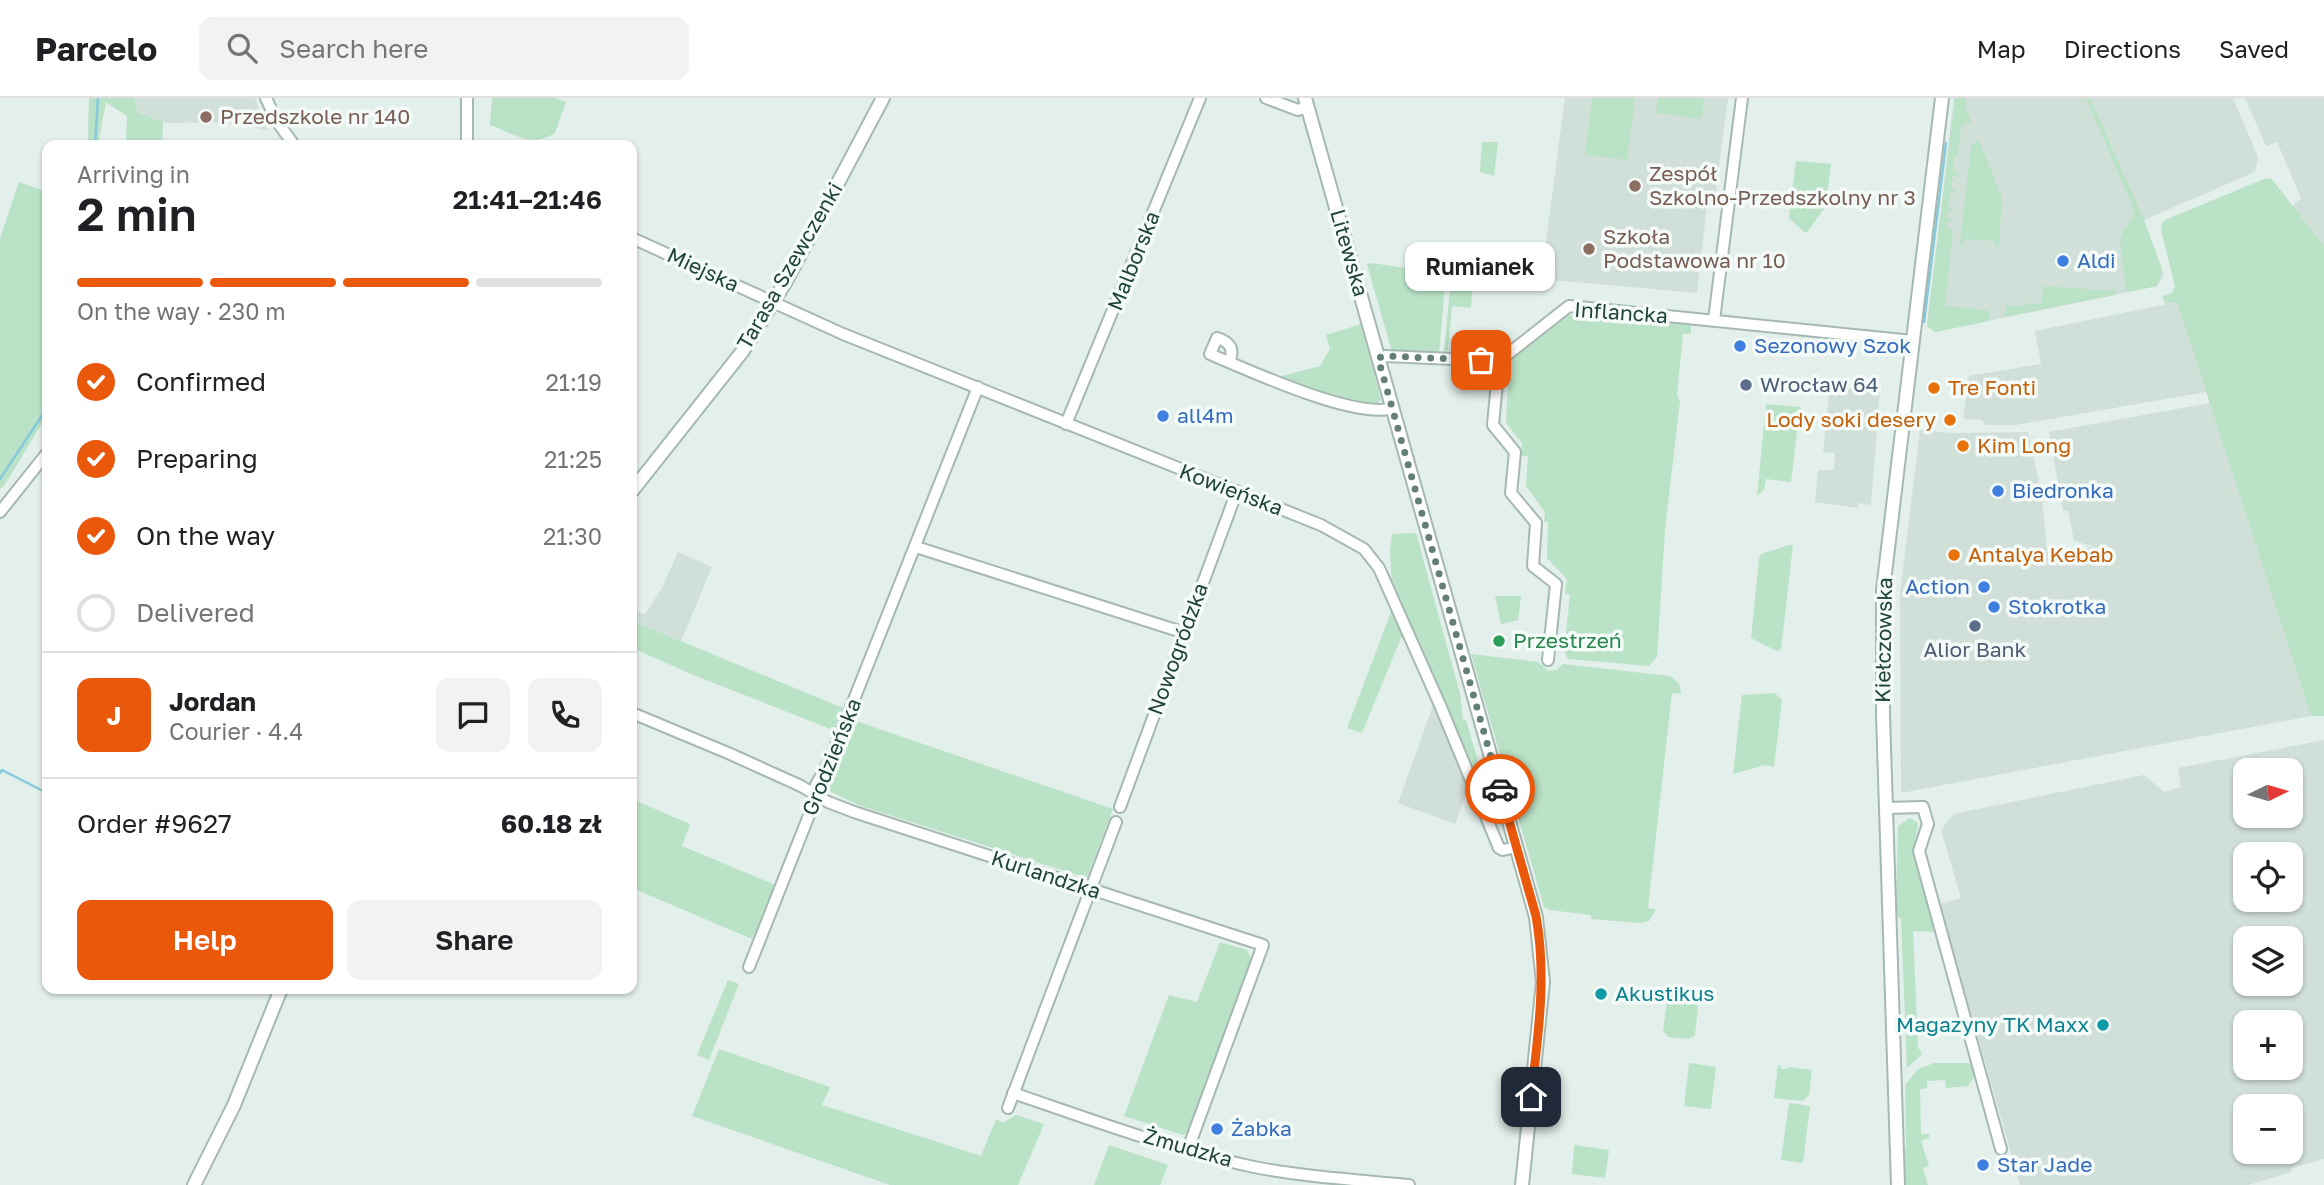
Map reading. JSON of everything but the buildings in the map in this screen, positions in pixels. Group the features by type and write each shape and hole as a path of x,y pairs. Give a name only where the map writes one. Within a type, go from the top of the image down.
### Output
{"street":[{"path":"266,98 276,120 290,140"},
{"path":"467,98 467,140"},
{"name":"Tarasa Szewczenki","path":"637,485 726,374 774,302 883,98"},
{"name":"Malborska","path":"1066,424 1200,98"},
{"path":"1266,98 1298,110 1306,102"},
{"path":"1714,320 1742,98"},
{"name":"Kiełczowska","path":"1898,1185 1886,807 1883,590 1942,98"},
{"name":"Litewska","path":"1306,102 1536,916 1543,982 1522,1180"},
{"name":"Miejska","path":"637,240 774,302"},
{"name":"Kowieńska","path":"774,302 843,334 1331,529 1369,555 1379,568 1440,705 1499,848 1503,850 1516,847"},
{"name":"Inflancka","path":"1499,361 1569,306 1913,341"},
{"path":"1378,358 1385,356 1499,361 1493,425 1515,452 1511,494 1536,523 1533,566 1556,584 1548,660"},
{"path":"1229,362 1318,397 1381,412 1393,408"},
{"name":"Grodzieńska","path":"749,967 817,795 816,785 830,760 978,387"},
{"path":"0,512 42,459"},
{"name":"Nowogródzka","path":"1120,807 1237,491"},
{"path":"916,547 1185,633"},
{"name":"Kurlandzka","path":"637,715 729,753 854,812 1263,945 1188,1149"},
{"path":"1886,807 1923,807 1928,824 1919,851 2001,1149"},
{"path":"1007,1108 1116,822"},
{"path":"194,1185 234,1105 279,994"},
{"name":"Żmudzka","path":"1013,1093 1188,1149 1253,1166 1294,1174 1409,1185"}],"shaded area":[{"name":"Przedszkole nr 140","path":"135,98 255,98 267,130 224,122 167,123 137,112"},
{"name":"Zespół Szkolno-Przedszkolny nr 3","path":"1565,98 1728,98 1715,197 1708,197 1697,293 1541,279"},
{"path":"1954,98 2233,98 2258,157 2255,172 2144,220 2164,275 2157,286 1935,332 1927,326"},
{"path":"2245,98 2324,98 2324,246 2292,206 2301,198 2277,142 2266,146"},
{"path":"2177,302 2206,392 2016,425 1986,425 1981,420 1963,419 1969,376 2041,364 2035,331"},
{"path":"1830,387 1880,391 1871,505 1858,503 1858,508 1815,502 1818,470 1834,470 1835,453 1823,452"},
{"path":"2210,403 2311,716 1901,793 1900,593 1920,430 1953,433 2028,432 2042,496 2047,552 2069,548 2085,549 2092,546 2074,541 2068,511 2063,511 2049,432"},
{"path":"678,552 712,567 681,641 637,623 637,611 645,614 662,588"},
{"path":"1435,700 1470,783 1455,824 1398,803"},
{"path":"2324,740 2324,1159 2291,1168 2291,1172 2248,1185 2020,1185 1940,904 1961,898 1941,830 1953,814 2144,775 2164,792 2181,787 2178,768"}],"green space":[{"path":"89,98 135,98 137,112 163,122 162,140 126,140 127,116 106,102 99,140 88,140"},
{"path":"492,98 555,98 566,102 555,133 530,139 490,125"},
{"path":"1592,98 1635,98 1627,160 1585,155"},
{"path":"1658,98 1704,98 1702,119 1656,113"},
{"path":"1955,98 1966,98 1971,122 1961,126 1958,154 1954,157 1953,168 1959,175 1952,176 1952,179 1958,181 1951,182 1951,188 1957,191 1950,192 1949,198 1956,200 1949,201 1948,207 1955,210 1948,211 1947,217 1954,220 1947,221 1946,227 1953,230 1945,306 1989,310 1989,321 1935,332 1927,326"},
{"path":"2086,98 2090,98 2144,220 2162,269 2157,286 2128,292 2126,290 2120,240 2134,210"},
{"path":"1976,141 1980,142 2002,198 1999,245 1996,248 1994,241 1964,239 1963,246 1960,244 1971,146"},
{"path":"1482,142 1498,142 1494,176 1480,172"},
{"path":"1796,161 1831,164 1826,206 1807,232 1789,218"},
{"path":"2271,178 2324,246 2324,716 2311,716 2177,302 2165,304 2162,296 2172,293 2175,286 2162,234 2161,225 2165,220"},
{"path":"19,182 42,190 42,423 0,489 0,238"},
{"path":"1367,264 1446,274 1439,354 1392,352"},
{"path":"1452,268 1474,271 1471,308 1452,306 1448,350 1444,352"},
{"path":"2115,282 2115,295 2005,317 2006,305 2025,307 2026,303 2042,304 2043,286 2113,291"},
{"path":"1568,315 1616,315 1691,323 1691,334 1683,334 1677,395 1680,401 1665,530 1657,657 1649,666 1568,659 1564,651 1570,595 1565,594 1567,579 1547,558 1548,522 1544,522 1545,512 1526,486 1528,456 1521,456 1522,443 1506,423 1509,361"},
{"path":"1361,324 1381,399 1375,406 1320,393 1278,377 1320,366 1330,349 1326,335"},
{"path":"1766,404 1800,407 1806,416 1799,416 1791,482 1766,479 1764,490 1757,496"},
{"path":"1416,533 1460,694 1463,720 1466,720 1501,840 1392,587 1392,534"},
{"path":"1793,545 1781,649 1777,651 1751,638 1759,559 1761,554"},
{"path":"1495,596 1521,596 1518,620 1501,624"},
{"path":"1393,607 1403,633 1362,733 1347,728"},
{"path":"637,623 848,710 838,732 637,650"},
{"path":"1471,654 1538,662 1548,671 1556,670 1563,664 1670,676 1679,683 1681,694 1672,693 1648,908 1656,909 1649,921 1640,923 1591,919 1591,915 1549,910 1544,907"},
{"path":"1775,693 1782,700 1774,767 1765,765 1733,774 1742,695"},
{"path":"850,719 1113,809 1087,878 861,806 823,788"},
{"path":"637,801 690,824 682,846 778,886 759,932 754,933 752,939 637,890"},
{"path":"1910,818 1918,823 1915,857 1936,932 1913,931 1918,1047 1922,1054 1907,1068 1901,918 1898,918 1896,904 1898,826"},
{"path":"1220,942 1247,950 1252,960 1188,1133 1183,1135 1124,1116 1169,995 1197,1002"},
{"path":"728,980 739,984 709,1060 697,1055"},
{"path":"1680,987 1698,1007 1695,1035 1689,1039 1668,1037 1663,1031 1668,994 1673,988"},
{"path":"719,1049 830,1087 822,1105 981,1156 996,1119 1003,1123 1016,1115 1044,1124 1018,1185 890,1185 692,1116"},
{"path":"1689,1063 1716,1067 1711,1109 1684,1106"},
{"path":"1934,1063 1968,1063 1974,1066 1975,1075 1968,1086 1946,1088 1945,1080 1927,1081 1927,1088 1920,1089 1921,1134 1929,1134 1929,1138 1921,1141 1929,1166 1923,1168 1928,1185 1903,1185 1906,1142 1905,1085 1918,1069"},
{"path":"1778,1065 1781,1069 1788,1067 1812,1070 1809,1095 1803,1101 1774,1098"},
{"path":"1789,1103 1810,1106 1803,1163 1781,1160"},
{"path":"1109,1145 1168,1165 1160,1185 1094,1185"},
{"path":"1574,1145 1609,1150 1605,1178 1572,1174"}],"waterway":[{"path":"95,140 98,98"},
{"path":"1924,322 1946,143"},
{"path":"0,479 42,416"},
{"path":"0,773 2,770 42,790"}],"way so far":[{"path":"1481,360 1385,356 1378,358 1500,789"}],"place":[{"name":"Przedszkole nr 140","path":"206,117"},
{"name":"Zespół Szkolno-Przedszkolny nr 3","path":"1635,186"},
{"name":"Szkoła Podstawowa nr 10","path":"1589,249"},
{"name":"Aldi","path":"2063,261"},
{"name":"Sezonowy Szok","path":"1740,346"},
{"name":"Rumianek","path":"1481,360"},
{"name":"Wrocław 64","path":"1746,385"},
{"name":"Tre Fonti","path":"1934,388"},
{"name":"all4m","path":"1163,416"},
{"name":"Lody soki desery","path":"1950,420"},
{"name":"Kim Long","path":"1963,446"},
{"name":"Biedronka","path":"1998,491"},
{"name":"Antalya Kebab","path":"1954,555"},
{"name":"Action","path":"1984,587"},
{"name":"Stokrotka","path":"1994,607"},
{"name":"Alior Bank","path":"1975,626"},
{"name":"Przestrzeń","path":"1499,641"},
{"name":"Akustikus","path":"1601,994"},
{"name":"Magazyny TK Maxx","path":"2103,1025"},
{"name":"Żabka","path":"1217,1129"},
{"name":"Star Jade","path":"1983,1165"}],"route":[{"path":"1500,789 1540,938 1543,982 1531,1097"}]}
